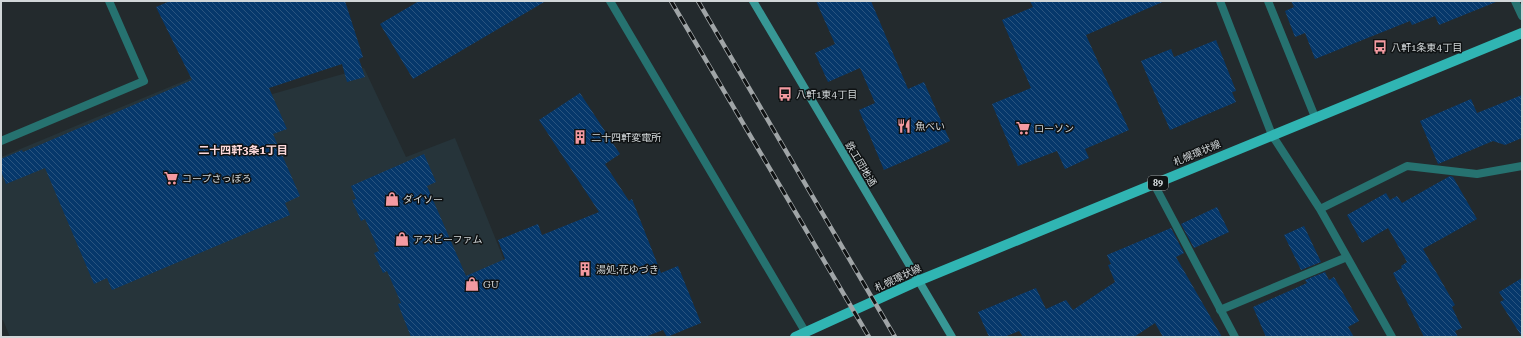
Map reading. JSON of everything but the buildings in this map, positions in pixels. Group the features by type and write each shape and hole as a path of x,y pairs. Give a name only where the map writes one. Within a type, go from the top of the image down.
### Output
{"main road":[{"name":"札幌環状線","path":"795,337 918,281 1522,32"}],"street":[{"path":"1,141 144,82 109,1"},
{"path":"610,1 806,333"},
{"name":"鉄工団地通","path":"753,1 952,337"},
{"path":"1220,1 1272,135 1320,209 1392,337"},
{"path":"1268,1 1314,118"},
{"path":"1515,1 1522,16"},
{"path":"1320,209 1407,166 1477,174 1522,166"},
{"path":"1154,184 1235,337"},
{"path":"1220,310 1347,257"}],"shaded area":[{"path":"249,54 269,95 364,68 406,157 455,138 535,337 10,337 3,320 1,320 1,157"}],"railway":[{"path":"671,1 869,337"},
{"path":"698,1 895,337"}],"place":[{"name":"八軒1条東4丁目","path":"1380,47"},
{"name":"八軒1東4丁目","path":"785,94"},
{"name":"魚べい","path":"904,126"},
{"name":"ローソン","path":"1023,128"},
{"name":"二十四軒変電所","path":"580,137"},
{"name":"コープさっぽろ","path":"171,178"},
{"name":"ダイソー","path":"392,199"},
{"name":"アスビーファム","path":"402,239"},
{"name":"湯処;花ゆづき","path":"585,269"},
{"name":"GU","path":"472,284"}],"district":[{"name":"二十四軒3条1丁目","path":"243,150"}]}
